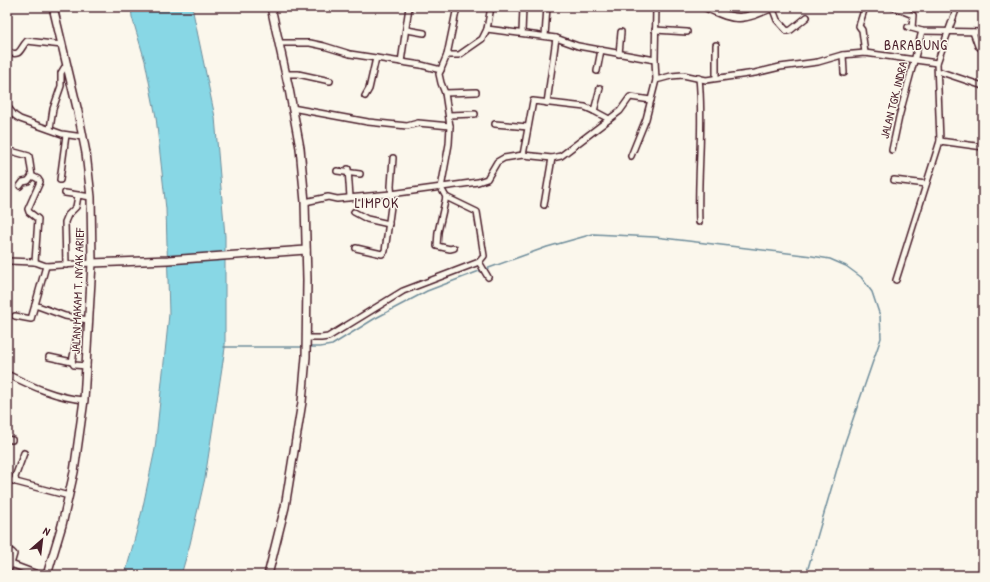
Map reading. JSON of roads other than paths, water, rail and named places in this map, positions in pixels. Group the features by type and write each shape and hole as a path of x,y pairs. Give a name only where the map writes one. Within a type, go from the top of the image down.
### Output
{"street":[{"name":"JALAN MAKAM T. NYAK ARIEF","path":"47,575 62,525 74,472 84,400 92,263 91,197 83,137 53,7"},
{"path":"268,575 285,507 294,460 302,402 307,339 305,202 300,148 271,7"},
{"path":"401,62 407,30 409,7"},
{"path":"307,339 328,337 403,291 480,263 484,256 477,212 446,197 441,188 449,144 450,126 445,93 440,79 441,70 447,55 456,7"},
{"path":"447,55 465,52 482,38 487,29 491,7"},
{"path":"522,33 523,7"},
{"path":"545,36 547,7"},
{"path":"631,156 646,119 656,80 656,7"},
{"path":"706,7 722,14 738,18 751,17 773,7 777,20 787,30 791,30 807,17"},
{"path":"716,7 728,12 742,14 764,7"},
{"path":"865,7 859,26 862,30 865,53"},
{"path":"893,7 913,15 910,28 922,31 983,32"},
{"path":"896,280 940,141 937,63 958,7"},
{"path":"487,29 556,38 578,46 655,60"},
{"path":"407,30 424,33"},
{"path":"655,30 687,32"},
{"name":"JALAN TGK. INDRA","path":"892,150 899,117 922,31"},
{"path":"619,54 621,32"},
{"path":"973,32 978,46 983,50"},
{"path":"547,103 556,38"},
{"path":"7,52 16,54 20,53 27,41 62,45"},
{"path":"279,43 310,43 350,54 441,70"},
{"path":"716,45 716,78"},
{"path":"597,71 601,50"},
{"path":"656,80 671,76 683,75 704,80 755,73 780,67 814,63 843,55 865,53 937,63"},
{"path":"843,55 844,73"},
{"path":"365,96 369,90 376,58"},
{"path":"50,129 53,109 61,86 62,70 68,67"},
{"path":"938,71 983,86"},
{"path":"286,74 298,74 330,81"},
{"path":"699,78 702,111 698,188 699,222"},
{"path":"594,111 600,88"},
{"path":"445,93 476,92"},
{"path":"305,202 328,197 337,199 441,188 485,180 500,160 523,155 552,158 559,157 620,111 630,97 651,100"},
{"path":"523,155 533,101 585,108 594,111 609,120"},
{"path":"7,106 14,115 20,119 66,135 83,137"},
{"path":"292,108 407,126 418,123 450,126"},
{"path":"449,115 475,114"},
{"path":"495,124 528,127"},
{"path":"60,180 66,135"},
{"path":"940,141 983,147"},
{"path":"7,150 29,156 32,176 28,181 23,182 20,186"},
{"path":"356,248 382,254 385,251 389,224 394,158"},
{"path":"544,205 552,158"},
{"path":"337,170 348,170 360,174"},
{"path":"348,170 350,197"},
{"path":"32,176 40,182 28,209 29,212 38,219 36,262"},
{"path":"894,180 926,184"},
{"path":"65,193 91,197"},
{"path":"66,265 65,222 68,215 76,207 78,196"},
{"path":"446,197 438,232 437,246 450,249 454,248"},
{"path":"354,212 367,219 389,224"},
{"path":"7,262 36,262 46,266 168,260 306,250"},
{"path":"480,263 488,277"},
{"path":"15,316 31,319 46,266"},
{"path":"35,305 65,316 80,320 88,320"},
{"path":"72,362 80,320"},
{"path":"49,356 72,362 74,365 86,366"},
{"path":"7,374 35,387 58,395 84,400"},
{"path":"16,482 15,477 24,453"},
{"path":"7,479 69,496"},
{"path":"7,550 14,554 7,573"},
{"path":"11,564 40,575"}],"water":[{"path":"131,7 192,7 215,117 225,236 225,348 205,478 190,544 181,575 125,575 142,511 155,449 169,314 166,209 156,117 145,61 132,17"}],"waterway":[{"path":"486,269 547,247 593,234 655,237 812,256 830,259 846,266 861,277 872,292 880,316 881,338 844,445 806,575"},
{"path":"308,347 332,345 374,319 427,291 482,270"},
{"path":"224,347 305,347"}],"district":[{"name":"BARABUNG","path":"916,45"},
{"name":"LIMPOK","path":"377,203"}]}
